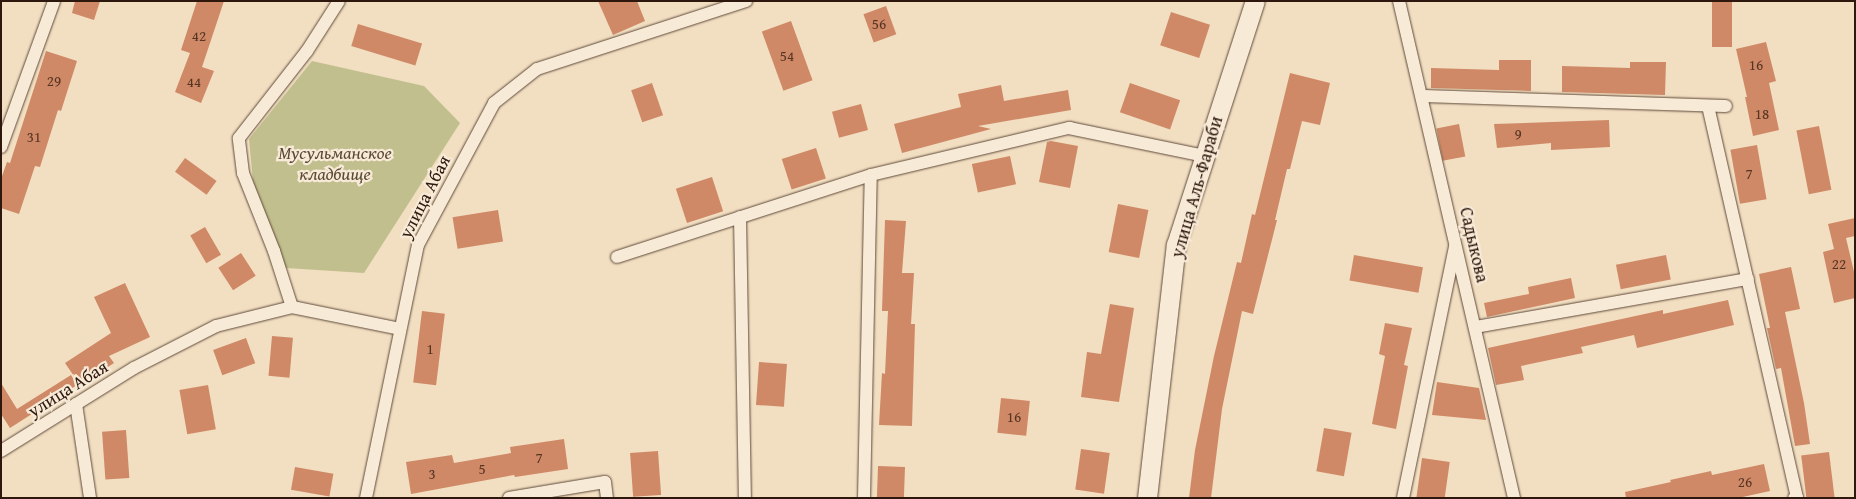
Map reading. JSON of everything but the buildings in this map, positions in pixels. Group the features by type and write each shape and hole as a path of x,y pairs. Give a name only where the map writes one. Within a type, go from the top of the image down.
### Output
{"main road":[{"name":"улица Аль-Фараби","path":"1147,498 1176,245 1255,1"}],"street":[{"path":"1,147 54,1"},
{"path":"292,307 274,251 243,173 239,138 307,50 339,1"},
{"name":"улица Абая","path":"1,451 134,368 216,326 292,307 400,329 418,245 494,104 537,69 746,1"},
{"name":"Садыкова","path":"1399,1 1514,498"},
{"path":"1422,96 1726,106"},
{"path":"1708,106 1797,497 1794,498"},
{"path":"617,257 870,175 1069,128 1204,156"},
{"path":"864,498 870,175"},
{"path":"740,217 744,498"},
{"path":"1403,498 1455,242"},
{"path":"1475,327 1748,279"},
{"path":"366,498 400,329"},
{"path":"76,404 90,498"},
{"path":"509,498 605,482 607,498"}],"green space":[{"name":"Мусульманское кладбище","path":"312,61 424,86 460,123 364,273 286,268 257,224 249,139"}]}
